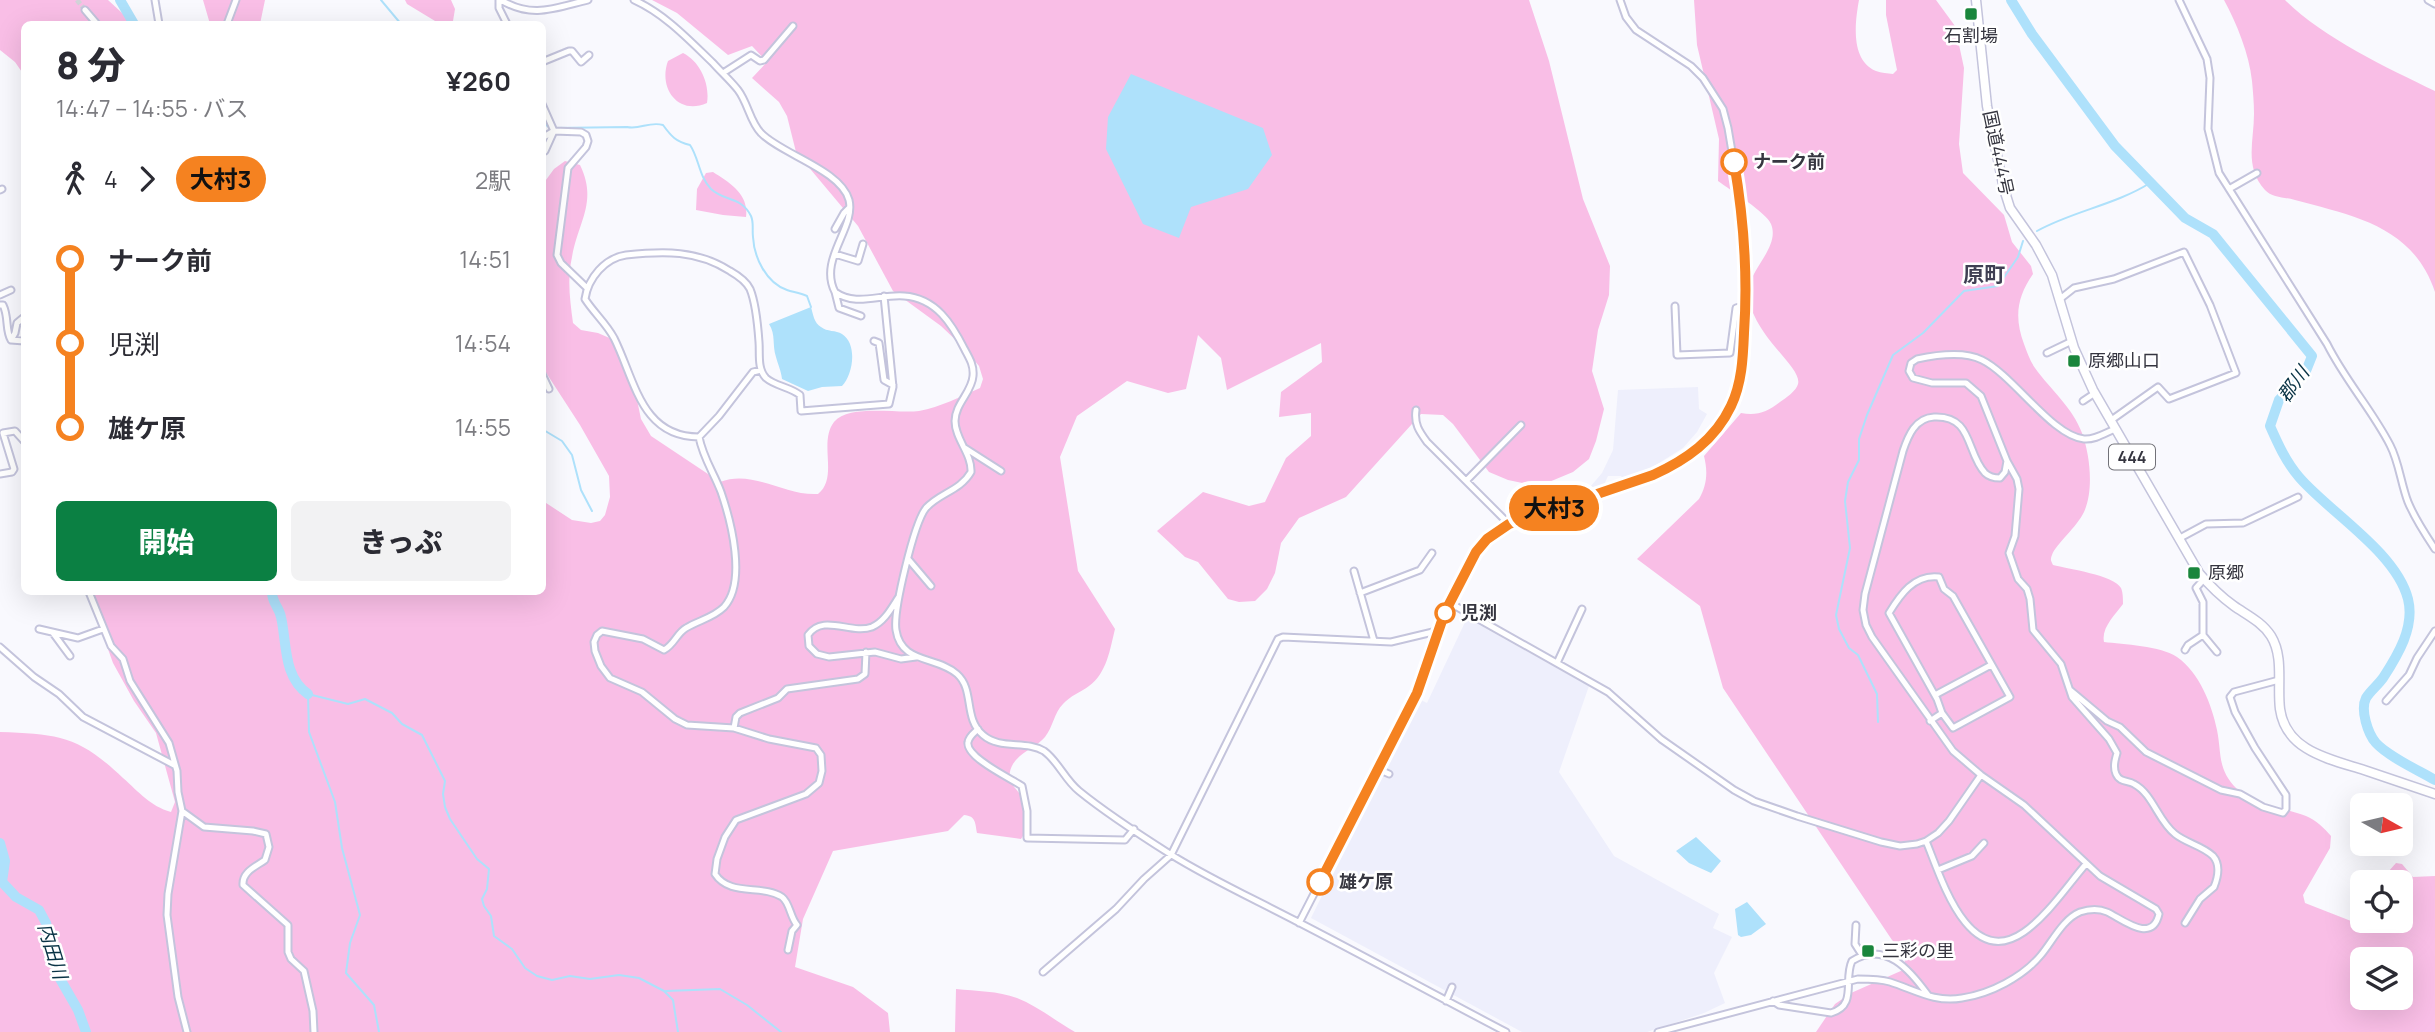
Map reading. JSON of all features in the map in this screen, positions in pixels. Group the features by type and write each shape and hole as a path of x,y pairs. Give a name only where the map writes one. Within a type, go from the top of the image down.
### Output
{"highway":[{"name":"国道444号","path":"1976,0 1987,106 2010,208 2036,245 2052,275 2072,341 2095,393 2204,579 2220,596 2256,620 2271,636 2278,658 2282,722 2296,741 2333,762 2435,793"}],"street":[{"path":"155,0 158,21"},
{"path":"228,21 236,0"},
{"path":"506,21 499,8 500,0 512,7 531,12 588,0"},
{"path":"634,0 670,23 723,74 743,97 761,133 838,183 845,192 849,208 830,275 839,308 861,316"},
{"path":"1299,923 1422,681 1437,631 1476,552 1487,539 1509,524 1653,475 1690,456 1706,442 1731,406 1739,383 1746,305 1746,246 1730,138 1723,109 1703,78 1691,66 1636,30 1626,17 1620,0"},
{"path":"2179,0 2207,60 2210,78 2208,129 2219,173 2327,344 2340,371 2385,436 2419,526 2435,549"},
{"path":"2428,0 2435,4"},
{"path":"85,10 94,21"},
{"path":"723,74 751,55 760,61 764,60 793,26"},
{"path":"546,60 572,51 586,69"},
{"path":"581,62 589,55"},
{"path":"546,113 553,128 546,148"},
{"path":"546,134 553,128"},
{"path":"553,128 581,132 586,135 588,141 568,168 557,255 561,263 587,288"},
{"path":"2229,189 2257,173"},
{"path":"835,229 849,208"},
{"path":"835,254 858,261 863,244"},
{"path":"2060,299 2074,288 2114,279 2184,252 2210,305 2236,373 2169,399 2158,387 2113,425 2086,439 2065,432 2004,376 1979,358 1964,355 1932,356 1917,359 1911,363 1909,371 1913,378 1921,381 1966,383 1974,388 1985,404 2019,489 2015,536 2009,553 2018,579 2031,599 2033,630 2061,664 2072,697 2109,739 2117,753 2114,762 2116,775 2121,781 2134,783 2148,798 2163,824 2176,836 2213,857 2218,865 2214,887 2200,899 2185,923"},
{"path":"699,437 679,435 658,424 646,411 606,325 585,299 587,288 602,267 614,257 679,253 699,255 715,261 740,277 750,289 761,370 767,379 800,396 801,411 889,404 893,385 884,296"},
{"path":"0,295 11,290"},
{"path":"835,292 850,300 884,296 908,296 921,300 942,313 958,335 974,372 973,381 957,411 955,421 971,472 966,481 955,490 926,508 918,521 897,612 896,633 906,650 957,674 966,688 971,720 985,737 1044,752 1078,790 1171,855 1506,1032"},
{"path":"0,305 6,310 11,340"},
{"path":"1675,306 1677,355 1730,353 1736,308 1746,305"},
{"path":"11,340 17,323 21,320"},
{"path":"11,340 21,341"},
{"path":"874,341 879,343 884,380 893,385"},
{"path":"2047,353 2072,341"},
{"path":"699,437 753,372 761,370"},
{"path":"546,383 549,389"},
{"path":"2083,401 2095,393"},
{"path":"1416,411 1418,430 1509,524"},
{"path":"1658,1032 1850,981 1874,979 1929,997 1951,1000 1966,998 2010,981 2031,967 2076,914 2087,910 2106,912 2133,927 2144,929 2154,925 2159,914 2156,909 2115,887 2024,805 1981,775 1953,751 1866,625 1863,610 1865,594 1909,432 1929,417 1954,420 1969,438 1985,473 1993,478 2000,478 2005,472 2007,461"},
{"path":"1466,481 1521,425"},
{"path":"0,474 12,472 14,469 3,433 15,431 21,438"},
{"path":"699,437 708,466 721,491 734,541 735,581 731,598 722,609 707,619 685,628 672,646 664,650 643,639 602,631 594,642 595,651 610,678 642,692 675,719 687,725 734,728 769,739 816,748 821,755 822,771 819,783 806,794 736,820 725,837 717,859 715,874 726,885 776,894 785,899 797,925 792,931 788,950"},
{"path":"965,448 1001,471"},
{"path":"2180,538 2206,524 2243,523 2298,497"},
{"path":"1360,593 1420,570 1432,552"},
{"path":"909,560 931,586"},
{"path":"1353,571 1374,641"},
{"path":"1939,577 1944,589 1953,596 1991,665 2010,697 1953,728 1942,713 1935,695 1889,613 1903,590 1923,578 1939,577"},
{"path":"2204,579 2196,588 2203,602 2203,635 2217,652"},
{"path":"90,595 111,646 123,659 130,681 169,743 174,765 183,811 167,894 167,915 178,997 187,1032"},
{"path":"900,596 884,618 872,627 819,626 808,635 809,646 817,654 829,657 866,652 883,653 901,659 916,657"},
{"path":"1450,603 1608,692 1679,752 1754,801 1899,846 1926,841 1948,821 1981,775"},
{"path":"1557,663 1582,609"},
{"path":"39,629 78,638 103,629"},
{"path":"1043,972 1116,909 1171,855 1278,639 1391,642 1437,631"},
{"path":"2386,701 2409,675 2435,631"},
{"path":"53,632 70,656"},
{"path":"2185,650 2203,635"},
{"path":"0,647 34,677 60,694 83,717 174,765"},
{"path":"734,728 736,717 740,713 778,698 787,688 858,679 865,674 866,652"},
{"path":"1935,695 1991,665"},
{"path":"2067,688 2107,721 2120,727 2146,752 2221,790 2240,794 2263,807 2283,813 2286,809 2286,794 2255,748 2235,712 2230,697 2234,692 2279,680"},
{"path":"1930,720 1942,713"},
{"path":"978,729 967,743 972,754 1022,786 1027,811 1027,838 1125,840 1134,829"},
{"path":"1378,769 1389,774"},
{"path":"183,811 204,827 266,834 269,847 265,860 247,872 243,885 288,925 288,953 304,971 313,1011 314,1032"},
{"path":"1926,841 1965,925 1975,933 1998,940 2012,939 2025,931 2087,864"},
{"path":"1938,870 1972,856 1984,843"},
{"path":"1856,925 1855,944 1862,955"},
{"path":"1773,1001 1779,1005 1837,1012 1847,1001 1849,966 1852,961 1862,955 1882,954 1894,957 1913,975 1929,997"},
{"path":"1446,1001 1452,987"}],"shaded area":[{"path":"0,0 108,0 131,21 21,21 21,71 0,50"},
{"path":"203,0 265,0 261,21 209,21"},
{"path":"405,0 451,0 455,9 453,21 435,21 407,4"},
{"path":"652,0 1529,0 1549,61 1583,199 1610,266 1609,295 1598,330 1592,371 1604,409 1589,459 1573,472 1549,482 1527,484 1508,480 1489,472 1453,424 1443,415 1421,414 1346,497 1299,518 1281,543 1275,573 1267,589 1255,601 1239,602 1228,599 1198,562 1185,557 1157,531 1203,492 1249,506 1265,502 1286,458 1311,436 1311,413 1279,417 1281,392 1322,362 1321,343 1227,390 1221,358 1198,335 1186,389 1168,393 1127,381 1077,416 1060,457 1078,571 1115,629 1107,660 1095,681 1063,704 1045,737 1013,764 1011,782 1027,804 1030,813 1029,825 1021,839 977,833 973,818 964,815 948,831 833,851 803,919 795,967 853,987 888,1013 890,1032 0,1032 0,732 38,734 67,740 94,753 157,806 171,812 175,802 156,733 113,663 96,616 93,595 546,595 546,503 572,520 591,523 600,521 605,515 610,497 609,476 546,373 546,180 565,161 580,165 587,190 585,212 570,265 573,323 581,330 614,340 624,350 641,419 651,436 720,482 744,479 805,494 818,494 827,479 830,430 841,416 862,411 919,411 980,388 983,379 979,366 941,326 893,291 858,226 796,152 787,116 779,102 752,78 767,62 752,46 728,55 677,13"},
{"path":"1694,0 1859,0 1856,19 1858,50 1868,66 1876,71 1893,74 1897,70 1886,15 1886,0 1936,0 1955,26 1964,68 1959,144 1963,173 2004,215 2012,242 2031,266 2033,274 2020,299 2018,316 2021,334 2033,365 2078,424 2087,452 2090,483 2087,503 2081,518 2054,551 2051,558 2053,565 2110,579 2121,588 2123,604 2107,627 2104,642 2162,650 2177,657 2192,671 2212,710 2223,768 2237,789 2253,800 2310,818 2331,836 2330,848 2303,895 2305,903 2350,921 2350,933 2413,933 2413,877 2435,876 2435,1032 1816,1032 1835,1004 1851,993 1903,970 1903,954 1723,688 1700,606 1637,559 1699,499 1706,478 1704,456 1741,413 1766,411 1788,397 1798,384 1792,367 1764,333 1750,304 1751,280 1772,240 1771,224 1763,214 1718,181 1719,139 1697,45"},
{"path":"2224,0 2285,0 2336,39 2435,91 2435,292 2425,270 2397,238 2379,227 2339,212 2271,195 2258,181 2252,163 2254,110 2248,60 2242,39"},
{"path":"683,53 695,62 703,75 707,103 687,106 679,103 668,90 668,61"},
{"path":"713,172 737,190 744,202 746,217 696,210 697,189 706,173"},
{"path":"1698,387 1699,409 1707,414 1697,432 1683,448 1643,473 1623,479 1621,476 1608,476 1603,487 1585,493 1602,473 1613,450 1618,390"},
{"path":"1467,618 1589,686 1559,772 1614,856 1719,914 1713,928 1732,937 1714,973 1725,1003 1647,1032 1522,1032 1311,918 1419,699 1427,703"},
{"path":"2396,863 2402,864 2407,870 2390,870"},
{"path":"956,989 1017,998 1075,1032 955,1032"}],"water":[{"path":"1131,74 1263,128 1272,155 1248,189 1191,207 1179,238 1143,224 1106,149 1108,117"},
{"path":"811,307 819,325 826,330 842,334 850,345 851,367 842,386 808,391 782,379 769,324"},
{"path":"1696,837 1721,861 1711,873 1689,863 1676,851"},
{"path":"1747,902 1766,924 1751,935 1741,937 1738,935 1735,909"}],"waterway":[{"path":"120,0 132,21"},
{"path":"381,0 398,21"},
{"name":"郡川","path":"2011,0 2032,34 2115,146 2185,218 2213,234 2312,356 2306,371 2279,400 2270,426 2286,459 2299,477 2376,549 2401,582 2410,609 2407,630 2389,669 2366,698 2364,715 2376,743 2435,780"},
{"path":"546,125 550,128"},
{"path":"555,128 632,128 663,125 674,138 690,145 711,189 738,202 747,210 751,216 756,253 767,275 780,287 807,296 811,307"},
{"path":"2037,231 2123,197 2150,183"},
{"path":"1878,722 1877,694 1858,655 1849,648 1839,629 1836,615 1850,548 1845,501 1848,482 1859,460 1859,439 1893,355 1923,333 1964,291 1998,286 2018,257 2023,241"},
{"path":"546,431 562,441 572,455 581,490 592,511"},
{"path":"272,595 281,617 290,669 300,687 308,694"},
{"path":"379,1032 374,1005 346,973 350,943 360,915 342,848 335,802 309,732 308,694 348,704 365,699 392,713 402,724 422,735 445,781 443,794 450,819 477,859 489,869 487,889 482,899 491,916 494,936 512,949 525,968 537,976 552,980 570,976 590,979 619,975 639,978 664,991 673,1000 678,1032"},
{"name":"内田川","path":"0,843 5,861 2,882 16,897 39,910 46,923 59,977 78,1010 86,1032"},
{"path":"666,991 720,989 747,1005 781,1032"}],"tunnel":[{"path":"77,0 85,10"}],"bus line":[{"name":"大村3","path":"1320,882 1417,693 1441,619 1476,552 1487,539 1509,524 1671,467 1706,442 1731,406 1739,383 1743,355 1747,272 1734,162"}],"place":[{"name":"石割場","path":"1971,14"},
{"name":"ナーク前","path":"1734,162"},
{"name":"原郷山口","path":"2074,361"},
{"name":"原郷","path":"2194,573"},
{"name":"児渕","path":"1445,613"},
{"name":"雄ケ原","path":"1320,882"},
{"name":"三彩の里","path":"1868,951"}],"district":[{"name":"原町","path":"1984,275"}]}
